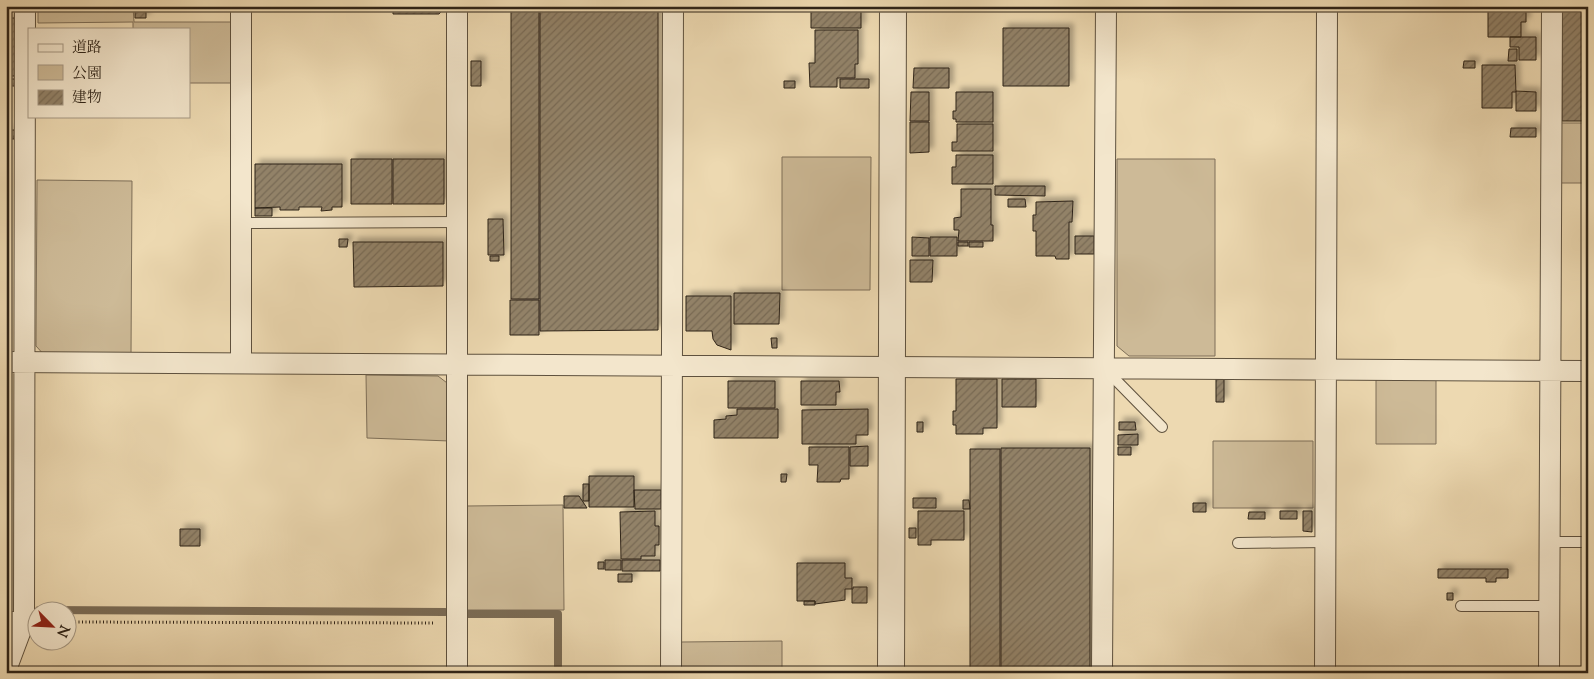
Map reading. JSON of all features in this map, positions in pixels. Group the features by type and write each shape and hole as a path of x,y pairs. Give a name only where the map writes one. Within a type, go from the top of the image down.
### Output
{"street":[{"path":"6,670 15,622 15,362 25,6"},
{"path":"241,363 242,6"},
{"path":"457,6 457,673"},
{"path":"671,673 673,6"},
{"path":"891,673 894,6"},
{"path":"1102,673 1106,6"},
{"path":"1324,673 1326,6"},
{"path":"1549,673 1552,6"},
{"path":"15,362 1588,371"}],"lane":[{"path":"241,223 457,222"},
{"path":"1104,368 1162,427"},
{"path":"1238,542 1325,542"},
{"path":"1549,542 1588,542"},
{"path":"1462,606 1549,606"}],"path":[{"path":"78,622 457,623"}],"green space":[{"path":"38,6 133,6 134,22 232,22 232,83 190,83 190,28 133,28 133,22 38,23"},
{"path":"1558,123 1588,123 1588,183 1558,183"},
{"path":"782,157 871,157 870,290 782,290"},
{"path":"1117,159 1215,159 1215,356 1129,356 1117,346"},
{"path":"37,180 132,181 131,355 46,357 36,346"},
{"path":"366,375 438,376 451,386 450,441 367,438"},
{"path":"1376,378 1436,378 1436,444 1376,444"},
{"path":"1213,441 1313,441 1313,508 1213,508"},
{"path":"563,505 564,610 466,610 466,506"},
{"path":"782,641 782,673 681,673 681,642"}],"building":[{"path":"177,6 187,6 187,11 177,11"},
{"path":"393,6 444,6 444,8 439,14 393,14"},
{"path":"511,6 539,6 539,299 511,299"},
{"path":"540,6 658,6 658,330 540,331"},
{"path":"811,6 865,6 865,11 861,11 861,28 811,28"},
{"path":"1488,6 1526,6 1526,22 1521,22 1521,37 1488,37"},
{"path":"1562,6 1588,6 1588,121 1562,121"},
{"path":"135,10 146,10 146,18 135,18"},
{"path":"6,18 15,18 15,76 6,76"},
{"path":"1003,28 1069,28 1069,86 1003,86"},
{"path":"815,30 858,30 858,64 855,64 855,78 837,78 837,87 810,87 809,63 815,63"},
{"path":"1510,37 1536,37 1536,60 1519,60 1519,47 1510,47"},
{"path":"1509,49 1517,49 1517,61 1508,61"},
{"path":"471,61 481,61 481,86 471,86"},
{"path":"1464,61 1475,61 1475,68 1463,68"},
{"path":"1482,65 1515,65 1516,92 1512,92 1512,108 1482,108"},
{"path":"914,68 949,68 949,88 913,88"},
{"path":"6,79 15,79 15,86 6,86"},
{"path":"840,79 869,79 869,88 840,88"},
{"path":"784,81 795,81 795,88 784,88"},
{"path":"1516,91 1536,92 1536,111 1516,111"},
{"path":"911,92 929,92 929,121 910,121"},
{"path":"956,92 993,92 993,122 956,122 956,119 953,119 953,111 956,111"},
{"path":"910,122 929,122 929,152 910,153"},
{"path":"957,124 993,124 993,151 952,151 952,142 957,142"},
{"path":"1511,128 1536,128 1536,137 1510,137"},
{"path":"10,130 15,130 14,139 10,139"},
{"path":"956,155 993,155 993,184 952,184 952,167 956,167"},
{"path":"351,159 392,159 392,204 351,204"},
{"path":"393,159 444,159 444,204 393,204"},
{"path":"255,164 342,164 342,207 332,207 332,210 321,211 322,207 299,207 299,210 280,210 280,207 255,208"},
{"path":"995,186 1045,186 1045,196 995,195"},
{"path":"961,189 991,189 993,241 958,241 959,230 954,230 954,218 961,217"},
{"path":"1008,199 1025,199 1026,207 1008,207"},
{"path":"1073,201 1072,222 1069,222 1069,259 1056,259 1055,256 1036,256 1036,231 1033,231 1033,215 1036,215 1036,202"},
{"path":"255,208 272,208 272,216 255,216"},
{"path":"488,219 503,219 504,255 488,255"},
{"path":"1075,236 1094,236 1094,254 1075,254"},
{"path":"912,237 929,238 929,256 912,256"},
{"path":"930,237 957,237 957,256 930,256"},
{"path":"339,239 348,239 347,247 339,247"},
{"path":"353,242 443,242 443,286 354,287"},
{"path":"958,242 968,242 968,246 958,246"},
{"path":"969,242 983,242 983,247 969,247"},
{"path":"490,256 499,256 499,261 490,261"},
{"path":"910,260 933,260 932,282 910,282"},
{"path":"734,293 780,293 779,324 734,324"},
{"path":"686,296 731,296 731,350 717,345 713,339 712,331 686,331"},
{"path":"510,300 539,300 539,335 510,335"},
{"path":"771,338 777,338 777,348 772,348"},
{"path":"956,379 997,379 997,428 983,428 983,434 956,434 956,425 953,425 953,411 956,411"},
{"path":"1002,379 1036,379 1036,407 1002,407"},
{"path":"1216,379 1224,379 1224,402 1216,402"},
{"path":"728,381 775,381 775,408 728,408"},
{"path":"801,381 839,381 840,392 836,392 836,405 801,405"},
{"path":"737,409 778,409 778,438 714,438 714,420 726,419 726,416 737,415"},
{"path":"868,409 868,435 856,435 856,444 802,444 802,410"},
{"path":"917,422 923,422 923,432 917,432"},
{"path":"1119,422 1135,422 1136,430 1119,430"},
{"path":"1138,434 1138,445 1118,445 1118,435"},
{"path":"868,446 868,466 850,466 850,447"},
{"path":"809,447 849,447 849,479 841,479 840,482 817,482 818,465 809,465"},
{"path":"1118,447 1131,447 1131,455 1118,455"},
{"path":"1001,448 1090,448 1090,673 1001,673"},
{"path":"970,449 1000,449 1000,673 970,673"},
{"path":"781,474 787,474 786,482 781,482"},
{"path":"589,476 634,476 634,507 589,507"},
{"path":"583,484 589,484 589,501 583,501"},
{"path":"634,490 661,490 661,509 635,509"},
{"path":"564,496 579,496 587,508 564,508"},
{"path":"913,498 936,498 936,508 913,508"},
{"path":"963,500 969,500 970,509 963,509"},
{"path":"1193,503 1206,503 1206,512 1193,512"},
{"path":"655,511 655,526 659,526 659,545 655,545 655,556 641,556 641,559 621,559 620,512"},
{"path":"918,511 964,511 964,540 931,540 931,545 918,545"},
{"path":"1280,511 1297,511 1297,519 1280,519"},
{"path":"1303,511 1312,511 1312,532 1303,531"},
{"path":"1249,512 1265,512 1265,519 1248,519"},
{"path":"909,528 916,528 916,538 909,538"},
{"path":"180,529 200,529 200,546 180,546"},
{"path":"605,560 621,560 621,570 605,570"},
{"path":"622,560 660,560 660,571 622,571"},
{"path":"598,562 604,562 604,569 598,569"},
{"path":"797,563 845,563 845,578 852,578 852,589 845,589 845,600 815,604 815,601 797,601"},
{"path":"1438,569 1508,569 1508,578 1496,578 1496,582 1486,582 1486,578 1438,578"},
{"path":"618,574 632,574 632,582 618,582"},
{"path":"853,587 867,587 867,603 852,603"},
{"path":"1447,593 1453,593 1453,600 1447,600"},
{"path":"804,601 815,601 815,605 804,605"}],"waterway":[{"path":"78,610 445,612"},
{"path":"468,614 558,614 558,673"}]}
